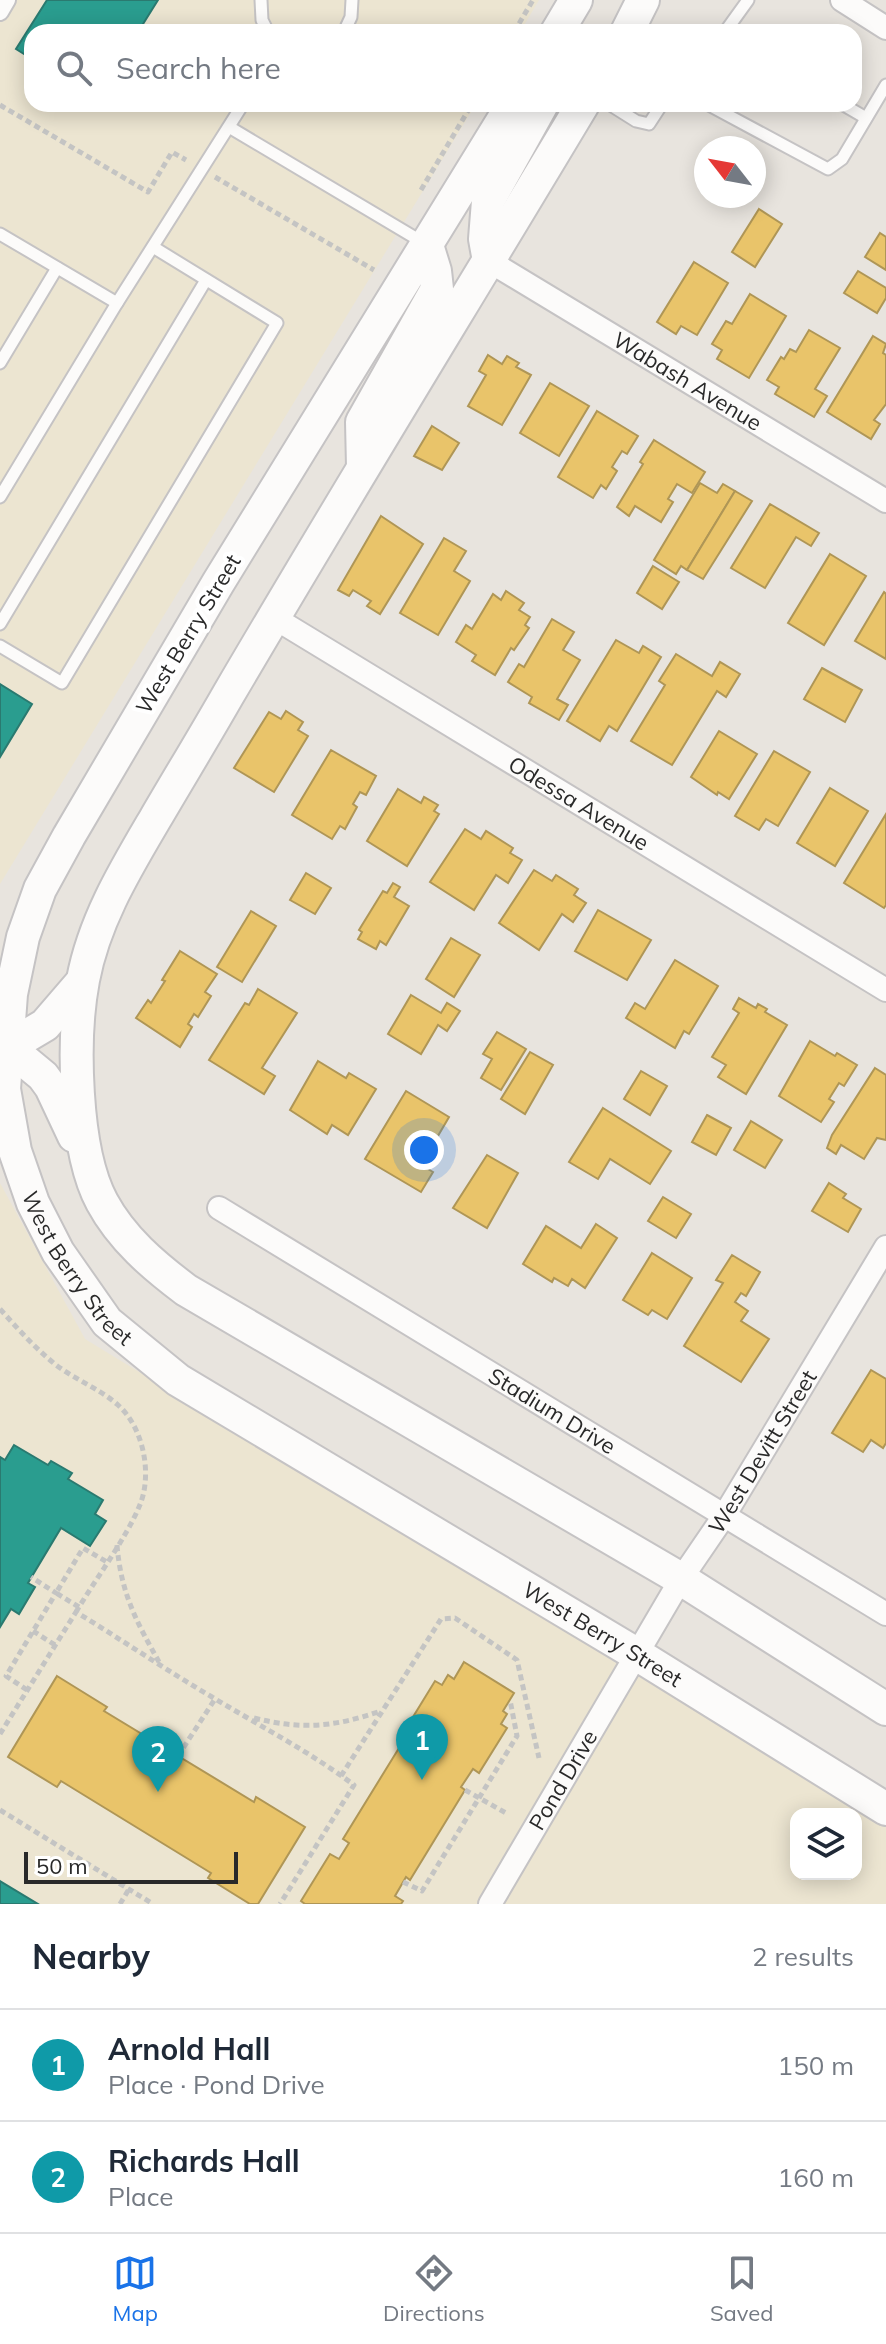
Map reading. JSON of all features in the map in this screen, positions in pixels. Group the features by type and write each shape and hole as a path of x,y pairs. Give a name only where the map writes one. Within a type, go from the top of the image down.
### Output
{"main road":[{"path":"631,24 643,0"},
{"name":"West Berry Street","path":"508,112 218,583 40,889 23,937 11,994 4,1089 6,1131 33,1203 58,1252 107,1322 140,1351 178,1380 638,1655 886,1809"},
{"path":"489,261 485,239 488,201 538,112"},
{"path":"87,1162 79,1110 77,1031 82,982 99,925 121,878 273,617 578,112"},
{"path":"363,467 362,422 437,289 427,245"},
{"path":"0,933 48,851 101,782"},
{"path":"82,982 45,1025 8,1047 43,1076 51,1087 87,1162 101,1200 122,1232 148,1260 186,1290 681,1579 886,1709"}],"street":[{"path":"0,12 7,0"},
{"path":"842,0 886,28"},
{"name":"Wabash Avenue","path":"489,261 886,501"},
{"name":"Odessa Avenue","path":"273,617 886,990"},
{"name":"Stadium Drive","path":"219,1208 886,1614"},
{"name":"West Devitt Street","path":"638,1655 681,1579 724,1516 886,1247"},
{"name":"Pond Drive","path":"490,1904 638,1655"}],"lane":[{"path":"261,0 264,24"},
{"path":"348,24 352,0"},
{"path":"731,24 748,0"},
{"path":"722,112 828,169 842,159 886,85"},
{"path":"0,497 117,303 238,112"},
{"path":"622,112 636,121 649,124 657,112"},
{"path":"856,112 866,118"},
{"path":"229,127 427,245"},
{"path":"0,234 117,303"},
{"path":"0,646 62,683 277,323 153,247"},
{"path":"0,363 57,268"},
{"path":"0,624 206,280"}],"path":[{"path":"519,24 533,0"},
{"path":"417,198 467,112"},
{"path":"0,1309 30,1343 59,1367 120,1406 144,1450 145,1469 141,1505 0,1734"},
{"path":"117,1544 121,1580 131,1613 160,1664"},
{"path":"27,1690 6,1676 83,1548 107,1562"},
{"path":"31,1577 160,1664 354,1785 280,1904"},
{"path":"341,1776 441,1619 455,1618 517,1660 539,1758"},
{"path":"33,1631 55,1645"},
{"path":"178,1756 215,1699"},
{"path":"403,1882 422,1891 517,1736 510,1700"},
{"path":"250,1718 287,1726 322,1726 350,1722 382,1711"},
{"path":"465,1790 506,1813"},
{"path":"0,1810 153,1904"},
{"path":"120,1904 129,1889"}],"shaded area":[{"path":"0,0 539,0 525,24 24,24 24,112 471,112 0,884"},
{"path":"0,1183 85,1339 855,1808 790,1808 790,1880 862,1880 862,1812 886,1827 886,1904 0,1904"}],"building: Homes":[{"path":"759,209 782,224 755,267 732,252"},
{"path":"880,233 886,237 886,270 865,257"},
{"path":"694,262 728,283 697,335 681,326 676,334 657,322"},
{"path":"858,271 886,288 886,298 877,313 844,293"},
{"path":"750,294 786,316 749,378 717,359 722,350 712,344 726,321 732,324"},
{"path":"809,330 840,348 815,389 827,396 814,417 775,394 779,387 767,380 781,357 784,359 790,349 796,352"},
{"path":"873,336 886,344 883,353 886,355 886,404 874,420 880,424 871,439 827,412"},
{"path":"488,355 502,364 507,356 519,363 516,367 531,375 502,425 468,406 486,375 479,371"},
{"path":"550,383 589,406 559,456 520,433"},
{"path":"597,411 638,436 627,454 622,451 612,467 617,471 606,489 601,485 593,498 558,477"},
{"path":"432,426 459,443 442,470 414,456"},
{"path":"654,440 705,472 692,493 677,484 668,499 673,502 661,522 635,506 629,516 617,507"},
{"path":"700,483 717,493 723,484 735,491 687,570 681,566 676,574 654,560"},
{"path":"735,491 752,501 703,579 687,570"},
{"path":"770,504 819,533 811,546 796,537 765,588 731,568"},
{"path":"381,516 423,544 380,614 367,606 371,601 353,590 349,596 338,590"},
{"path":"444,538 466,551 454,571 470,581 438,635 400,613"},
{"path":"830,554 866,576 824,645 788,623"},
{"path":"653,566 679,582 662,609 637,593"},
{"path":"506,591 524,603 519,610 530,617 525,625 529,628 514,650 511,648 495,675 472,661 476,655 456,642 466,625 472,629 493,594 501,600"},
{"path":"884,592 886,594 886,659 855,641"},
{"path":"552,619 574,632 563,650 580,660 557,699 568,705 559,720 529,703 532,697 508,682 519,664 524,667"},
{"path":"616,640 639,653 643,646 661,657 617,731 609,726 600,741 567,721"},
{"path":"676,654 712,676 720,662 740,674 726,697 717,691 672,765 631,741 665,685 659,681"},
{"path":"822,668 862,690 845,722 804,699"},
{"path":"286,711 303,722 298,730 308,736 274,792 234,768 269,712 281,719"},
{"path":"719,731 757,754 729,799 718,792 717,795 691,777"},
{"path":"331,750 376,776 366,795 360,792 353,804 357,807 345,829 340,826 332,839 292,815"},
{"path":"774,751 810,772 778,826 766,819 759,830 735,816"},
{"path":"830,788 868,811 835,866 797,843"},
{"path":"398,789 421,803 424,797 438,805 434,811 439,814 407,866 367,841"},
{"path":"886,814 886,905 884,908 844,883"},
{"path":"465,829 481,839 486,831 513,848 510,853 522,860 508,883 496,875 474,910 430,882"},
{"path":"534,870 552,881 556,875 578,889 574,895 586,903 573,922 562,914 539,950 499,923"},
{"path":"306,873 331,888 315,914 290,900"},
{"path":"393,883 400,887 394,897 409,906 386,945 380,941 376,949 358,939 362,932 359,930 383,891 387,893"},
{"path":"598,910 651,940 627,980 575,951"},
{"path":"251,911 276,926 242,982 217,967"},
{"path":"451,938 480,955 454,997 426,979"},
{"path":"180,951 217,974 205,992 211,996 198,1017 194,1014 188,1024 192,1027 180,1047 136,1018 148,1000 151,1003"},
{"path":"675,960 718,986 689,1034 684,1031 675,1048 626,1018 635,1003 645,1009"},
{"path":"258,989 297,1013 262,1068 275,1076 264,1094 209,1060 245,1003 249,1005"},
{"path":"411,995 441,1013 447,1003 460,1011 447,1031 438,1025 421,1054 388,1034"},
{"path":"739,998 756,1008 758,1004 767,1009 765,1012 787,1025 746,1094 718,1077 726,1065 712,1057 739,1013 733,1009"},
{"path":"497,1032 526,1049 501,1090 481,1078 492,1059 483,1054"},
{"path":"810,1041 857,1065 844,1086 839,1083 829,1099 834,1102 821,1122 779,1096"},
{"path":"530,1052 553,1065 525,1114 501,1099"},
{"path":"318,1061 346,1078 349,1073 376,1089 348,1135 332,1125 327,1134 290,1110"},
{"path":"875,1068 886,1075 886,1140 877,1138 864,1159 841,1145 836,1154 827,1148 832,1135"},
{"path":"641,1071 667,1086 650,1115 624,1099"},
{"path":"406,1091 449,1117 421,1165 433,1172 421,1192 365,1159"},
{"path":"603,1108 671,1151 650,1184 610,1159 598,1179 569,1162"},
{"path":"707,1115 731,1128 716,1155 692,1142"},
{"path":"751,1121 782,1140 765,1168 734,1150"},
{"path":"487,1155 518,1173 487,1228 453,1208"},
{"path":"829,1183 846,1194 843,1198 861,1209 848,1232 812,1211"},
{"path":"663,1197 691,1214 676,1238 648,1221"},
{"path":"596,1224 617,1238 585,1288 572,1279 568,1286 554,1278 552,1282 523,1264 546,1226 581,1248"},
{"path":"652,1253 692,1278 667,1319 652,1310 648,1315 623,1300"},
{"path":"732,1255 760,1272 746,1296 741,1293 735,1302 748,1311 741,1321 769,1339 741,1382 684,1346 723,1283 716,1280"},
{"path":"871,1370 886,1379 886,1443 883,1448 871,1440 863,1452 832,1433"},
{"path":"464,1662 514,1693 503,1711 507,1714 501,1724 507,1728 479,1773 473,1769 461,1787 465,1790 410,1880 406,1877 395,1896 403,1901 401,1904 305,1904 301,1901 330,1854 339,1859 349,1843 343,1839 399,1748 403,1750 412,1734 405,1730 435,1681 442,1685 448,1675 454,1679"},
{"path":"57,1676 107,1707 104,1711 254,1802 256,1797 305,1827 258,1904 250,1904 208,1878 211,1873 61,1781 57,1787 8,1757"}],"building: Schools":[{"path":"47,0 158,0 143,24 32,24"},
{"path":"24,36 24,54 16,49"},
{"path":"0,684 32,704 0,757"},
{"path":"14,1445 48,1465 51,1461 72,1473 68,1479 103,1500 95,1514 106,1521 90,1546 61,1528 28,1583 35,1587 19,1614 11,1609 0,1627 0,1457 5,1460"},
{"path":"0,1881 38,1904 0,1904"}],"place":[{"name":"Arnold Hall","path":"422,1780"},
{"name":"Richards Hall","path":"158,1792"}]}
